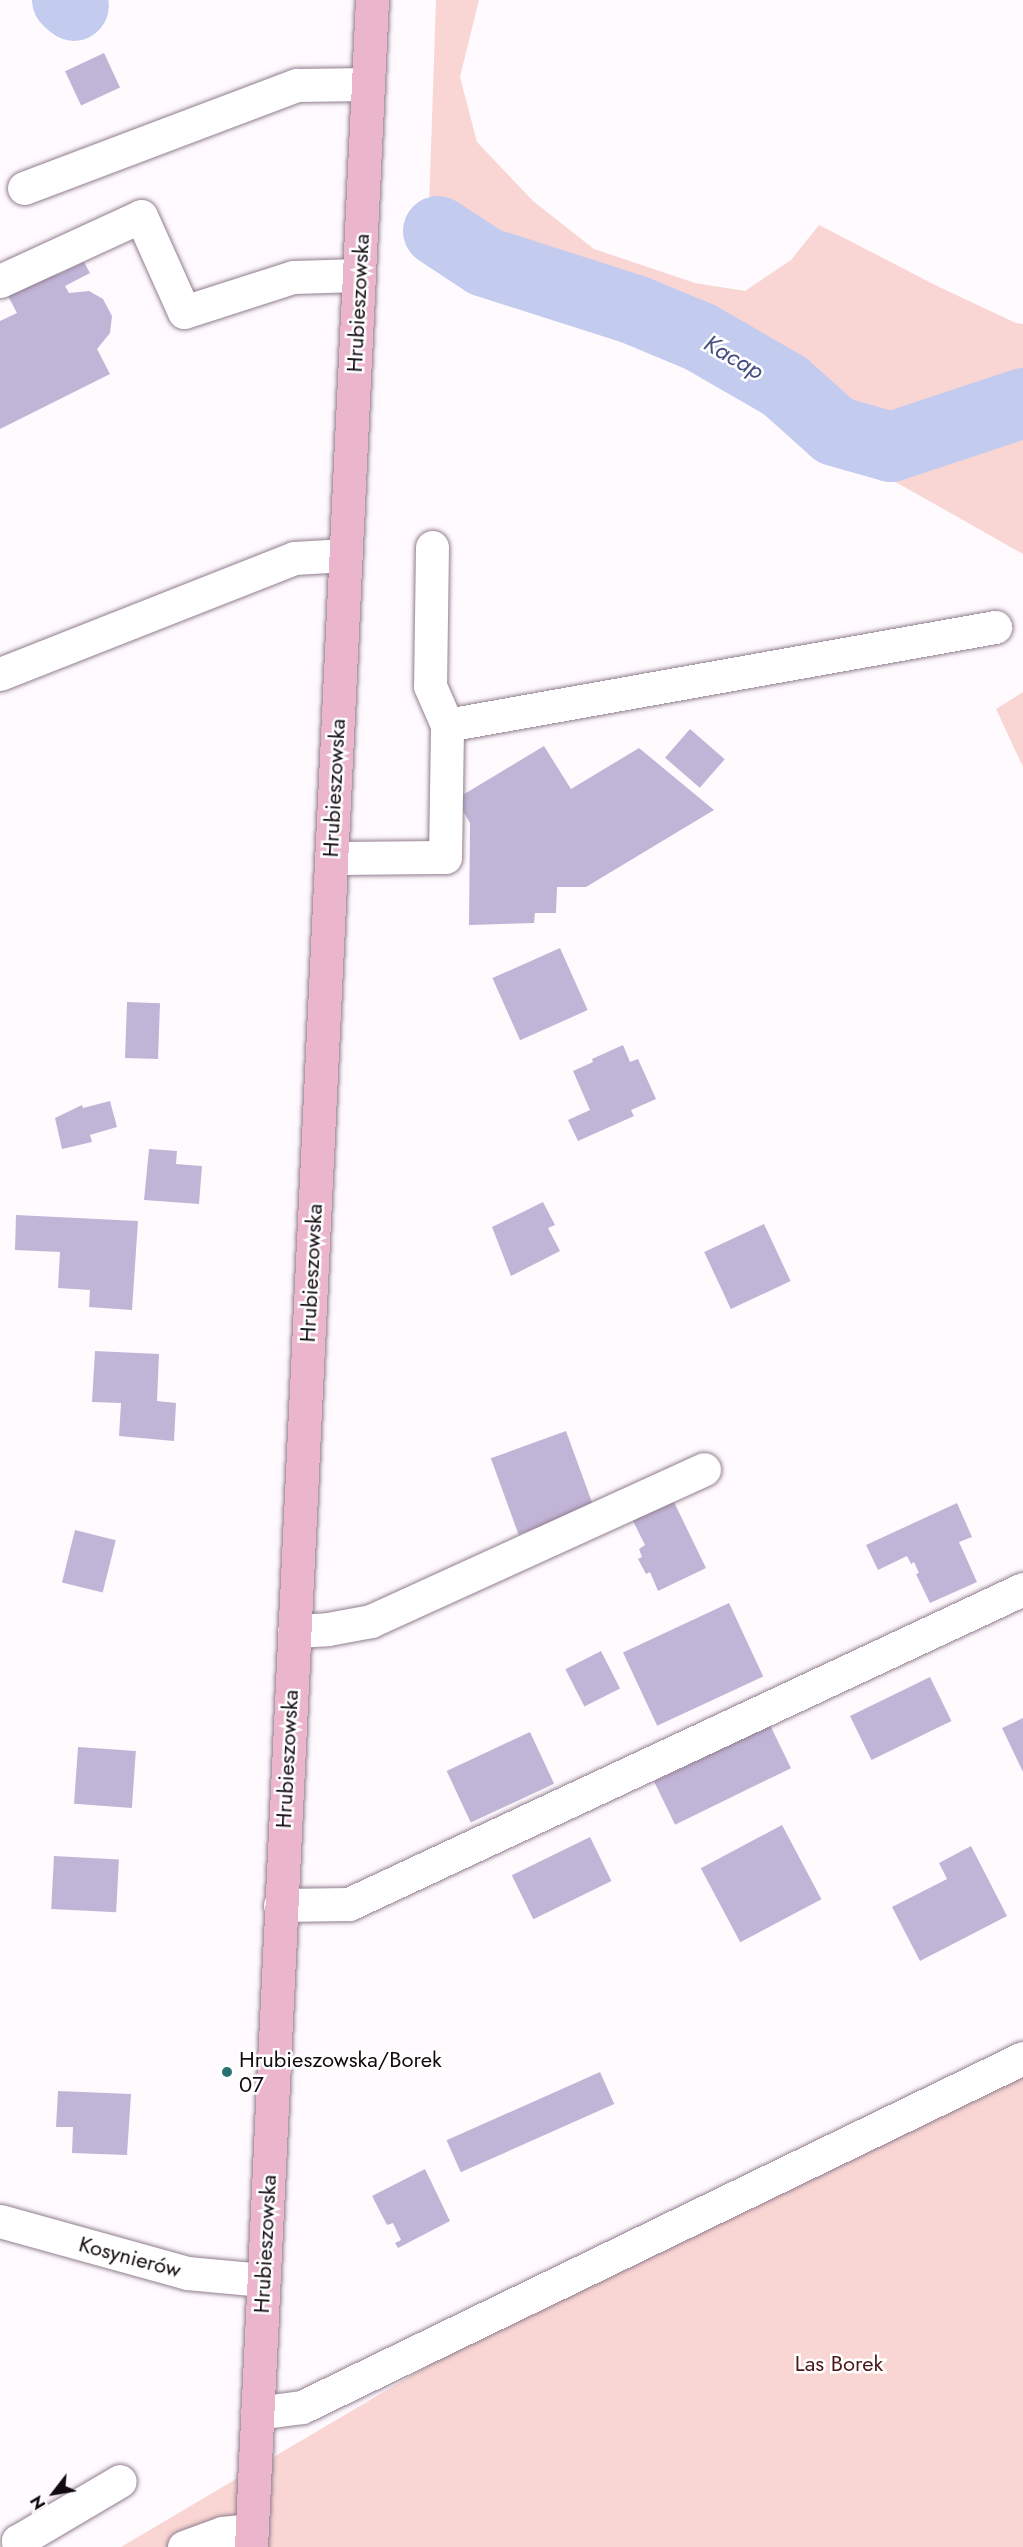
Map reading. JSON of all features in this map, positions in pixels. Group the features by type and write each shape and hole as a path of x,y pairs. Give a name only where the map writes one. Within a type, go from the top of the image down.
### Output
{"main road":[{"name":"Hrubieszowska","path":"252,2538 280,1905 372,0"}],"street":[{"path":"24,188 297,85 368,84"},
{"path":"0,281 141,216 184,312 293,277 359,275"},
{"path":"331,858 445,857 447,725 430,686 432,547"},
{"path":"0,674 294,558 346,555"},
{"path":"447,725 995,627"},
{"path":"294,1631 328,1629 371,1621 704,1470"},
{"path":"280,1905 349,1904 1023,1589"},
{"path":"257,2413 302,2408 1023,2058"},
{"name":"Kosynierów","path":"0,2221 187,2273 263,2280"},
{"path":"21,2547 18,2541 120,2481"},
{"path":"184,2547 222,2533 252,2538"}],"green space":[{"path":"436,0 479,0 460,77 477,142 533,201 594,249 695,283 745,291 791,260 819,225 939,287 1016,323 1023,324 1023,554 823,441 756,384 686,344 609,315 427,266"},
{"path":"1023,692 1023,767 996,709"},
{"name":"Las Borek","path":"1023,2069 1023,2547 121,2547 487,2331"}],"building":[{"path":"104,53 120,87 81,106 65,71"},
{"path":"84,262 90,273 65,286 69,293 89,291 103,299 112,316 110,333 97,349 110,374 0,429 0,321 17,313 8,296 58,271 59,274"},
{"path":"690,729 725,759 700,788 665,758"},
{"path":"544,746 571,789 639,748 714,810 586,887 557,887 556,913 535,913 534,923 469,925 470,823 456,799"},
{"path":"560,948 588,1010 520,1040 492,978"},
{"path":"127,1002 160,1003 158,1059 125,1058"},
{"path":"623,1045 630,1062 638,1059 656,1099 631,1110 634,1116 578,1141 568,1120 590,1110 573,1071 593,1062 592,1059"},
{"path":"110,1101 117,1127 90,1135 92,1142 62,1149 55,1118 82,1105 83,1108"},
{"path":"149,1149 177,1151 176,1164 202,1166 199,1204 144,1200"},
{"path":"543,1202 555,1225 548,1228 560,1251 511,1276 492,1227"},
{"path":"16,1215 138,1221 132,1310 89,1307 90,1290 58,1288 60,1252 15,1250"},
{"path":"764,1224 791,1281 731,1309 704,1252"},
{"path":"95,1351 159,1354 157,1401 176,1403 174,1441 119,1436 121,1403 92,1402"},
{"path":"566,1431 594,1507 519,1534 491,1458"},
{"path":"673,1500 706,1568 658,1591 650,1572 646,1574 638,1559 642,1557 639,1549 645,1545 632,1519"},
{"path":"957,1503 972,1537 959,1542 977,1582 930,1603 916,1574 919,1573 914,1562 911,1564 907,1556 878,1570 866,1545"},
{"path":"75,1530 116,1540 103,1593 62,1582"},
{"path":"729,1603 763,1676 657,1726 623,1652"},
{"path":"601,1651 620,1688 584,1707 565,1669"},
{"path":"930,1677 951,1721 871,1760 850,1716"},
{"path":"1023,1718 1023,1772 1002,1728"},
{"path":"770,1725 791,1768 675,1825 654,1782"},
{"path":"530,1732 554,1784 471,1823 447,1771"},
{"path":"78,1747 136,1751 132,1808 74,1804"},
{"path":"782,1825 821,1899 740,1942 701,1868"},
{"path":"590,1837 611,1881 533,1919 512,1875"},
{"path":"971,1846 1007,1916 920,1961 892,1907 947,1879 939,1863"},
{"path":"54,1856 119,1859 116,1912 51,1909"},
{"path":"600,2072 614,2104 461,2172 447,2140"},
{"path":"58,2091 131,2094 127,2155 72,2153 73,2127 56,2127"},
{"path":"425,2169 450,2221 398,2248 395,2243 401,2240 393,2223 387,2225 372,2196"}],"waterway":[{"name":"Kacap","path":"67,0 74,6"},
{"name":"Kacap","path":"438,231 485,262 635,310 700,337 785,386 835,431 891,447 1023,403"}],"place":[{"name":"Hrubieszowska/Borek 07","path":"227,2072"}]}
